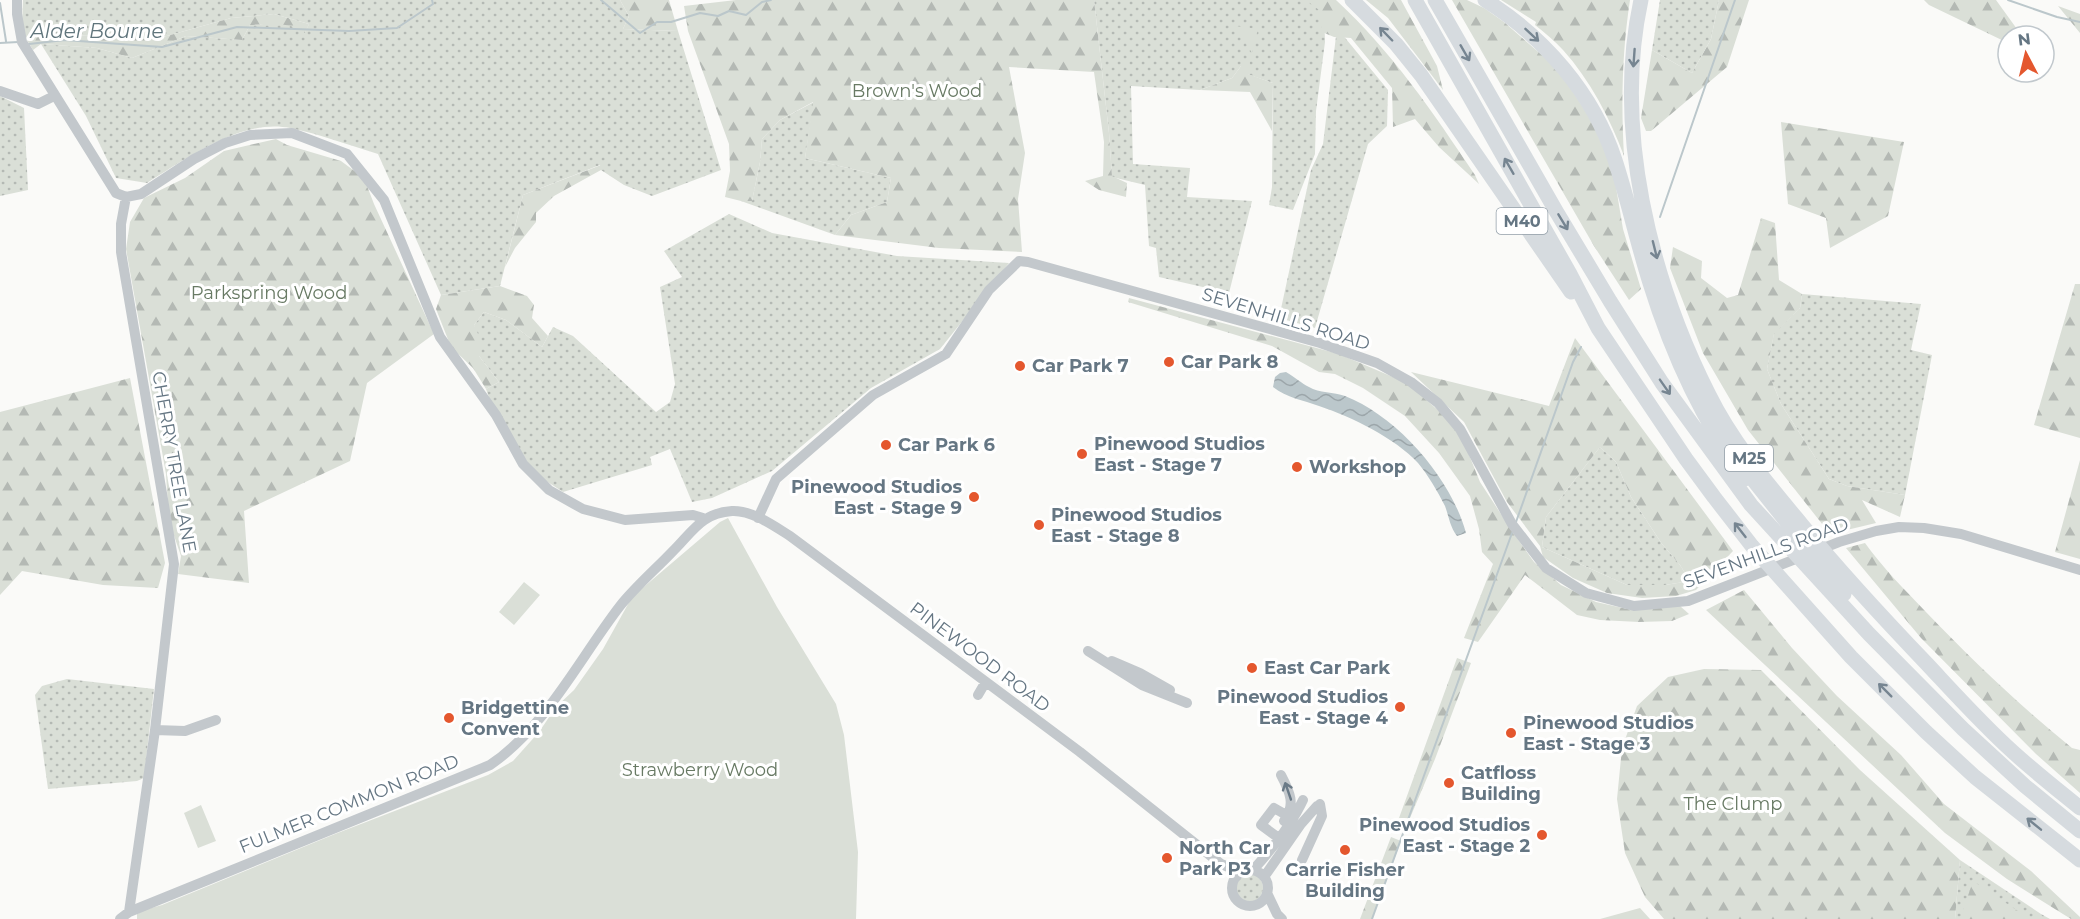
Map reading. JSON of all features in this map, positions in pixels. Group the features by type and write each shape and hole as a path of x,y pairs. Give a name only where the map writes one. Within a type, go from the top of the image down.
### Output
{"highway":[{"name":"M40","path":"1352,0 1396,44 1421,75 1574,297 1598,328"},
{"name":"M25","path":"1415,0 1564,263 1598,328 1679,450 1714,497 1752,546 1851,657 1974,777 2080,860"},
{"name":"M25","path":"1485,0 1523,27 1550,53 1573,81 1594,114 1615,159 1641,256 1674,350 1733,463 1836,598"},
{"name":"M25","path":"1641,0 1636,24 1631,90 1633,147 1648,224 1665,288 1674,316 1709,396 1752,463 1847,580 2012,751 2080,808"},
{"name":"M25","path":"1436,1 1556,211 1662,382 1751,505 1836,598 1963,729 2025,786 2080,831"},
{"name":"M25","path":"1708,418 1782,519 1846,596 1938,692 2080,815"}],"street":[{"path":"17,0 22,42 116,194 126,197"},
{"path":"0,91 38,104 54,96"},
{"name":"PINEWOOD ROAD","path":"126,197 141,194 194,159 225,143 250,135 292,133 347,154 384,200 440,337 496,415 524,464 549,490 583,509 625,520 693,515 703,518 733,511 758,518 790,536 922,633 985,683 1080,752 1221,864 1241,872"},
{"name":"CHERRY TREE LANE","path":"126,197 121,224 121,252 174,564 156,730 129,912"},
{"name":"SEVENHILLS ROAD","path":"758,518 776,479 873,395 946,354 989,290 1019,261 1320,343 1377,363 1412,382 1438,403 1460,429 1514,528 1545,568 1586,594 1634,606 1688,601 1839,542 1887,528 1924,528 1961,534 2080,570"},
{"name":"FULMER COMMON ROAD","path":"120,919 129,912 490,765 505,755 544,712 621,605 703,518"},
{"path":"1088,651 1140,673 1187,703 1130,679 1088,651"},
{"path":"978,695 985,683"},
{"path":"156,730 185,730 216,720"},
{"path":"1275,841 1279,828 1291,811 1291,797 1281,775"},
{"path":"1253,870 1298,812 1303,800"},
{"path":"1264,877 1300,824 1319,805 1322,816 1302,860"},
{"path":"1275,841 1261,825 1274,808 1288,816"},
{"name":"PINEWOOD ROAD","path":"1221,864 1232,887"},
{"path":"1253,870 1264,877 1267,882 1267,893 1280,916 1254,905 1239,902 1233,895 1234,878 1241,872 1253,870"},
{"path":"1254,905 1262,901 1267,893"}],"green space":[{"path":"23,0 620,0 629,16 623,29 678,31 721,170 652,196 624,185 601,170 600,165 523,195 500,286 441,295 378,154 301,130 272,127 253,129 215,143 147,183 116,178 86,116 41,44 97,48 132,58 186,36 242,40 250,25 286,25 305,32 309,24 274,14 231,18 156,39 70,35 25,37 22,23"},
{"path":"620,0 669,0 678,31 623,29 629,16"},
{"name":"Brown's Wood","path":"736,0 1094,0 1112,176 1127,183 1126,197 1099,190 1085,181 1103,176 1104,142 1094,72 1009,67 1025,153 1018,199 1022,252 939,248 835,235 851,215 887,202 891,178 805,158 813,102 780,120 762,139 752,201 725,197 730,171 729,144 688,31 684,6"},
{"path":"1094,0 1315,0 1324,5 1325,42 1316,111 1315,154 1293,210 1269,205 1272,187 1273,83 1247,74 1241,66 1232,78 1200,90 1131,86 1133,164 1190,168 1187,197 1252,201 1229,293 1159,277 1156,248 1149,246 1145,185 1112,177"},
{"path":"1306,0 1336,0 1357,20 1411,83 1459,151 1479,184 1439,147 1415,119 1393,127 1392,88 1351,38 1334,37 1322,32 1319,10"},
{"path":"1366,0 1401,0 1437,66 1443,90 1388,18"},
{"path":"1452,0 1467,0 1484,8 1504,22 1558,69 1590,118 1603,144 1614,175 1623,229 1641,289 1629,300 1594,246"},
{"path":"1501,0 1630,0 1623,78 1624,156 1598,100 1573,62 1557,43 1535,25 1536,22"},
{"path":"1660,0 1719,0 1711,39 1692,73 1652,50"},
{"path":"1719,0 1749,0 1727,67 1651,131 1646,131 1641,118 1652,50 1692,73 1711,39"},
{"path":"1924,0 1996,0 2013,24 1996,24 1996,37 1929,5"},
{"path":"2058,6 2080,14 2080,33"},
{"path":"274,14 309,24 305,33 286,25 250,25 242,40 186,36 132,58 97,48 41,44 33,50 25,37 70,35 156,39 231,18"},
{"path":"1235,26 1258,29 1252,53"},
{"path":"1337,28 1388,90 1387,126 1368,144 1315,328 1279,318 1311,170 1323,144"},
{"path":"1250,62 1248,74 1273,83 1272,131 1250,92 1200,90 1232,78 1241,66"},
{"path":"0,96 24,108 28,190 0,196"},
{"path":"814,102 805,158 891,178 887,202 851,215 835,235 741,201 752,201 762,139 780,120"},
{"path":"1781,122 1904,142 1888,216 1830,248 1826,218 1788,204"},
{"name":"Parkspring Wood","path":"276,139 287,145 341,161 364,178 434,334 367,383 350,461 244,511 249,583 178,574 181,556 169,521 166,474 126,249 130,222 144,198 185,178 224,151"},
{"path":"601,165 601,170 554,196 536,213 536,222 515,248 505,267 523,195"},
{"path":"729,214 772,233 897,256 1009,263 940,349 871,388 772,471 712,498 692,502 670,449 650,457 652,465 563,492 534,473 492,406 486,389 499,382 479,356 474,325 484,312 506,320 542,347 553,327 573,336 656,412 670,402 675,384 660,287 682,277 664,251"},
{"path":"1761,218 1775,223 1779,280 1802,294 1800,308 1774,334 1767,369 1781,404 1829,479 1847,486 1905,495 1900,517 1862,500 1876,523 1830,534 1748,430 1703,353 1670,268 1673,247 1702,261 1701,278 1727,298 1738,295"},
{"path":"2075,284 2080,284 2080,438 2034,425"},
{"path":"500,286 527,296 534,305 532,318 548,336 542,347 506,320 484,312 474,325 483,345 479,356 499,382 486,389 473,368 451,347 436,309 441,295"},
{"path":"1802,294 1921,304 1911,350 1932,355 1905,495 1847,486 1829,479 1781,404 1767,369 1774,333 1800,308"},
{"path":"1129,298 1339,354 1407,383 1440,412 1461,435 1480,482 1514,534 1534,562 1561,585 1596,602 1632,610 1680,606 1689,614 1672,621 1639,622 1600,620 1577,615 1525,575 1478,642 1464,638 1493,564 1482,552 1479,529 1470,496 1439,453 1405,416 1363,388 1335,374 1319,372 1272,346 1128,302"},
{"path":"1575,338 1733,551 1696,590 1676,596 1642,598 1607,593 1573,578 1543,557 1540,546 1507,502 1464,422 1411,372 1549,406","holes":["1600,447 1616,462 1631,497 1690,581 1665,585 1627,585 1542,547 1546,517"]},
{"path":"130,378 165,563 158,588 103,585 22,571 0,595 0,412"},
{"path":"1600,447 1616,462 1631,497 1690,581 1665,585 1627,585 1542,547 1546,517"},
{"path":"2080,460 2080,559 2055,552"},
{"name":"Strawberry Wood","path":"728,518 777,607 836,704 844,735 858,852 856,919 137,919 137,914 144,910 162,905 335,834 488,775 513,761 539,732 556,707 574,690 603,649 632,597 720,522"},
{"path":"1865,543 1902,586 1978,665 2072,748 2080,750 2080,793 2036,754 1921,638 1846,548"},
{"path":"524,582 540,595 514,625 499,612"},
{"path":"1744,590 1792,648 1837,696 1901,755 1944,804 2031,871 2080,919 2071,919 2007,879 1945,833 1706,610"},
{"path":"1457,658 1471,663 1410,818 1399,818"},
{"name":"The Clump","path":"1704,669 1761,670 1860,770 1960,860 1955,919 1664,919 1645,897 1625,853 1617,799 1622,748 1637,706 1668,677"},
{"path":"67,679 154,689 144,778 137,781 48,789 35,695 42,686"},
{"path":"201,805 216,841 198,848 184,813"},
{"path":"1391,837 1401,841 1372,919 1360,919"},
{"path":"1960,860 2041,914 2050,919 1955,919"},
{"path":"1249,874 1259,878 1263,888 1259,898 1249,902 1239,898 1235,888 1239,878"},
{"path":"1973,881 2030,919 1960,919"},
{"path":"1640,908 1650,919 1600,919"}],"water":[{"path":"1286,372 1313,389 1345,396 1365,406 1403,434 1435,471 1448,491 1459,512 1466,533 1457,536 1436,489 1418,463 1408,454 1359,422 1278,391 1273,387 1275,377"}],"waterway":[{"name":"Alder Bourne","path":"29,44 65,40 162,47 237,27 349,31 397,28 433,4 432,0"},
{"name":"Alder Bourne","path":"601,0 640,33 657,22 671,22 700,13 718,16 729,11 746,15 762,2 771,0"},
{"path":"1660,217 1735,0"},
{"name":"Alder Bourne","path":"2008,0 2057,17 2080,22"},
{"path":"0,3 6,41"},
{"name":"Alder Bourne","path":"0,43 18,42"},
{"path":"1516,522 1573,362 1581,347"},
{"path":"1372,919 1512,533"}],"place":[{"name":"Car Park 8","path":"1169,362"},
{"name":"Car Park 7","path":"1020,366"},
{"name":"Car Park 6","path":"886,445"},
{"name":"Pinewood Studios East - Stage 7","path":"1082,454"},
{"name":"Workshop","path":"1297,467"},
{"name":"Pinewood Studios East - Stage 9","path":"974,497"},
{"name":"Pinewood Studios East - Stage 8","path":"1039,525"},
{"name":"East Car Park","path":"1252,668"},
{"name":"Pinewood Studios East - Stage 4","path":"1400,707"},
{"name":"Bridgettine Convent","path":"449,718"},
{"name":"Pinewood Studios East - Stage 3","path":"1511,733"},
{"name":"Catfloss Building","path":"1449,783"},
{"name":"Pinewood Studios East - Stage 2","path":"1542,835"},
{"name":"Carrie Fisher Building","path":"1345,850"},
{"name":"North Car Park P3","path":"1167,858"}]}
